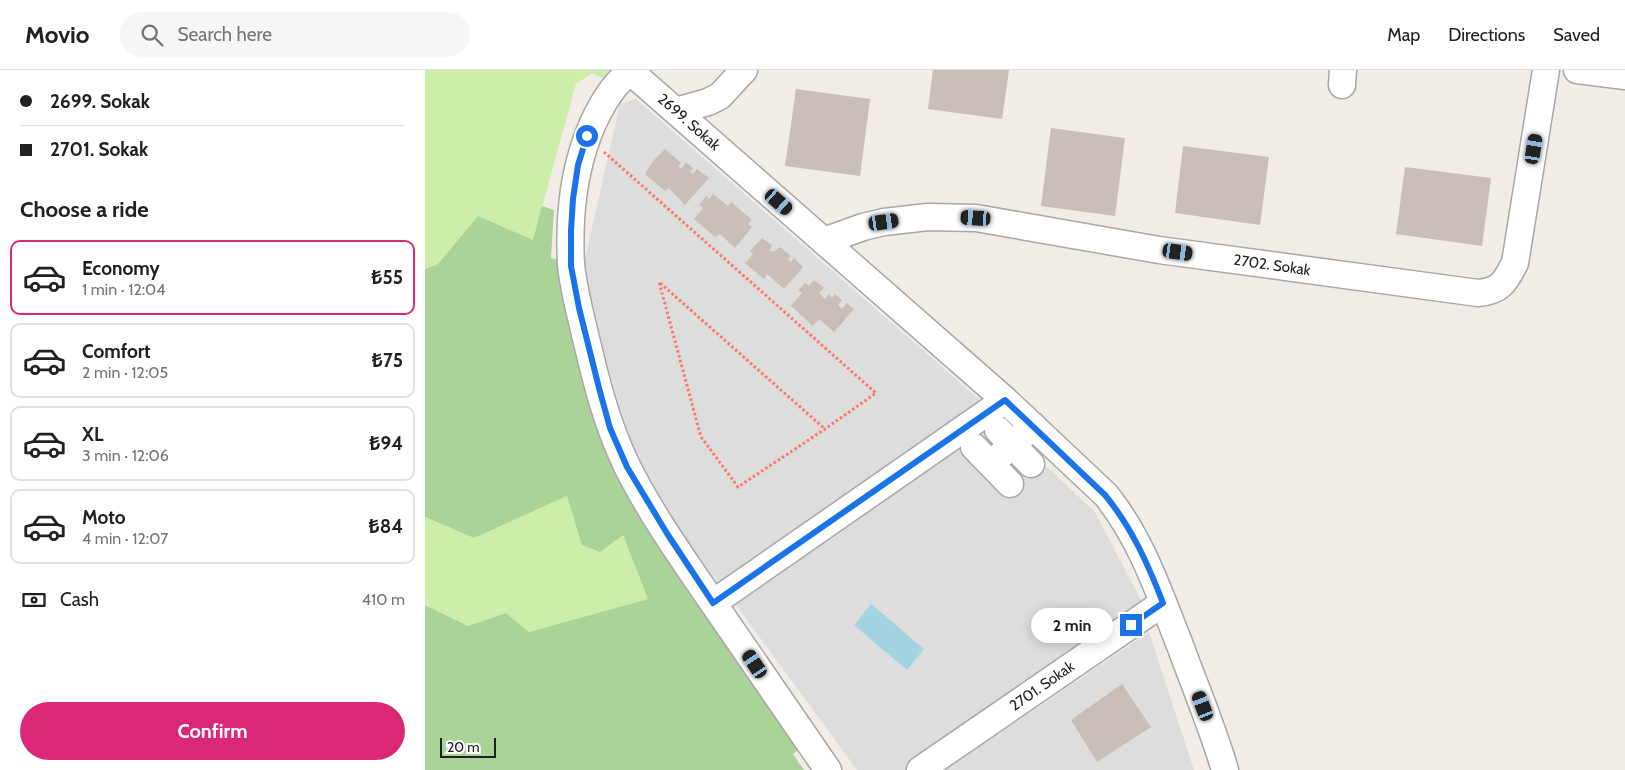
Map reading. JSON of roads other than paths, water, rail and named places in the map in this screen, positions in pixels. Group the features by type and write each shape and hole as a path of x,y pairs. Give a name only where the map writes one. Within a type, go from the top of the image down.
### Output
{"street":[{"path":"676,111 708,102 720,96 744,70"},
{"name":"2702. Sokak","path":"824,241 863,227 884,222 928,217 976,218 1159,250 1478,293 1489,292 1498,289 1515,263 1546,70"},
{"path":"1577,70 1625,76"},
{"name":"2699. Sokak","path":"828,770 668,535 627,467 610,428 579,308 571,266 573,199 578,165 587,136 613,89 634,71 676,111 1005,400 1091,481 1119,512 1143,554 1216,741 1225,770"},
{"path":"713,603 1005,400"},
{"path":"1010,484 982,456 1005,437 1033,426"},
{"path":"1005,437 1031,464"},
{"name":"2701. Sokak","path":"920,770 1163,603"}],"water":[{"path":"871,604 924,649 907,670 854,625"}]}
